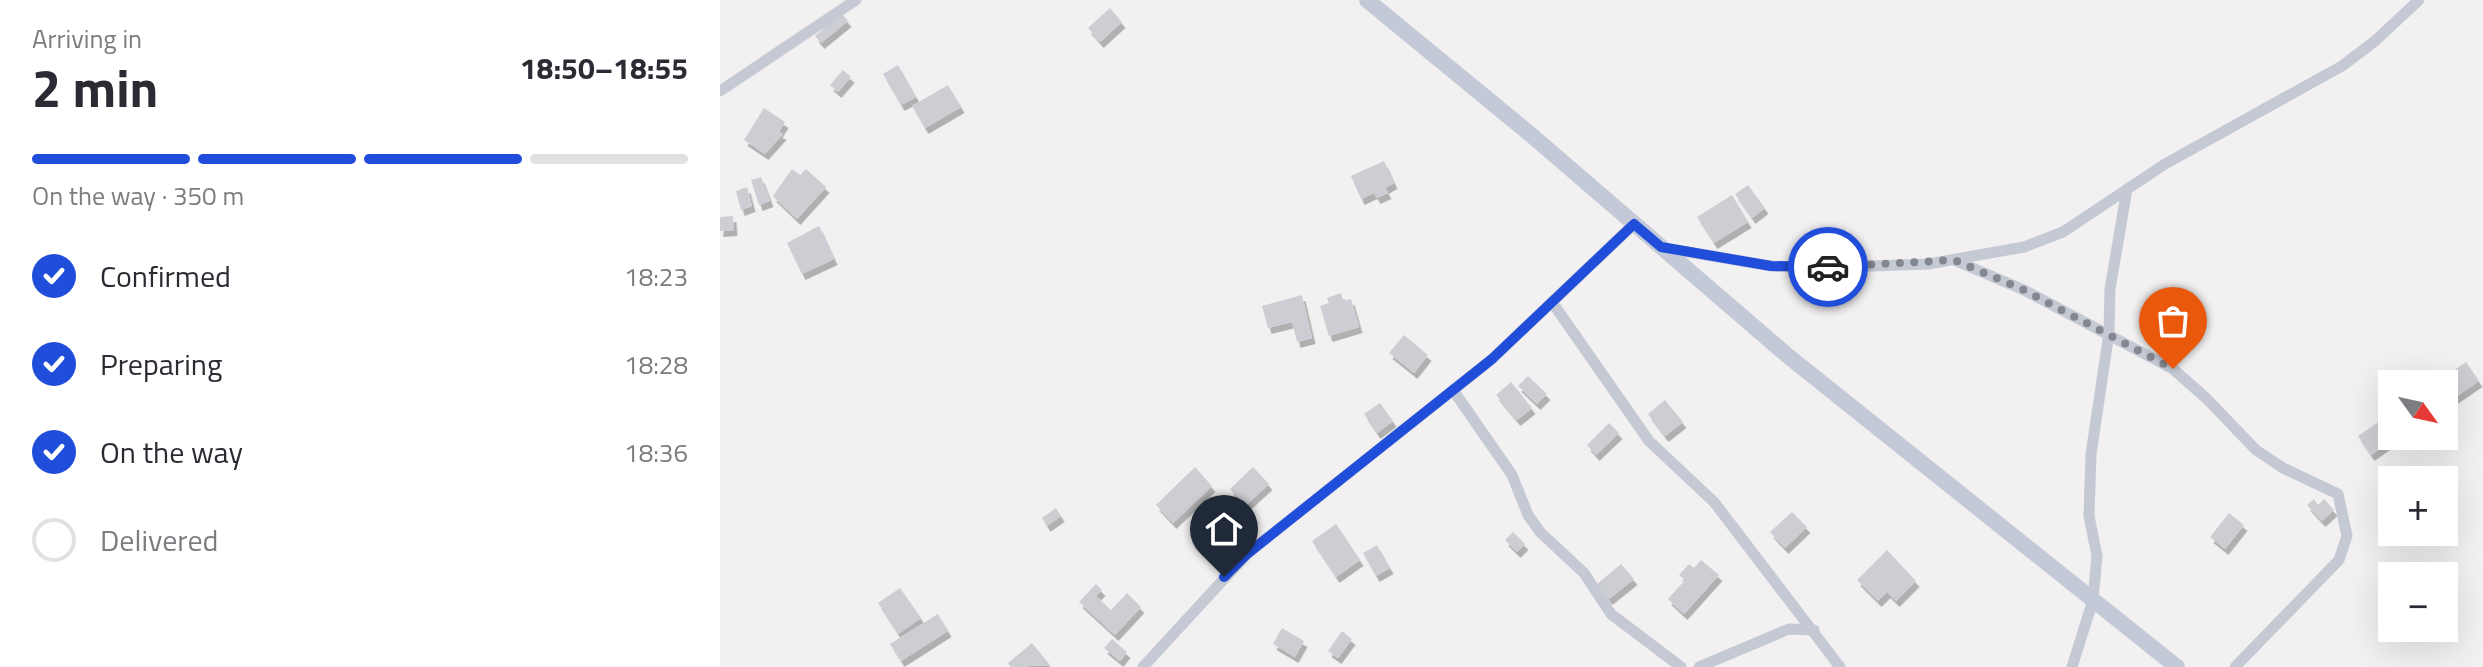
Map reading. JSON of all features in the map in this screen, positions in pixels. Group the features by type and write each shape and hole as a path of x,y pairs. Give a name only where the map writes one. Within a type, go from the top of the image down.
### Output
{"main road":[{"path":"1367,0 1788,356 2177,667"}],"street":[{"path":"720,91 856,0"},
{"path":"1661,247 1800,267 1928,264 2043,241 2081,222 2127,189 2342,66 2375,41 2419,0"},
{"path":"2072,667 2093,600 2097,556 2089,516 2091,454 2109,333 2110,289 2127,189"},
{"path":"1143,667 1247,554 1492,359 1634,224"},
{"path":"1954,260 2024,290 2173,369 2256,450 2283,468 2338,494 2347,536 2339,560 2235,667"},
{"path":"1552,302 1649,441 1714,502 1840,667"},
{"path":"1453,390 1512,475 1528,515 1540,532 1584,573 1611,614 1681,667"},
{"path":"1699,667 1789,629 1814,630"}],"building":[{"path":"1110,8 1122,22 1100,42 1088,28"},
{"path":"841,13 848,21 821,43 815,36"},
{"path":"898,65 916,97 901,105 883,74"},
{"path":"843,70 851,77 838,92 830,85"},
{"path":"948,85 961,107 925,128 912,106"},
{"path":"764,108 785,122 779,132 783,134 765,154 744,140"},
{"path":"1384,161 1394,183 1385,188 1388,193 1377,198 1374,193 1361,199 1351,176"},
{"path":"792,169 800,175 806,169 826,187 797,219 773,196"},
{"path":"761,177 770,201 759,205 751,180"},
{"path":"1748,185 1765,208 1752,218 1735,194"},
{"path":"747,187 752,206 741,210 736,191"},
{"path":"1732,195 1748,222 1714,243 1697,217"},
{"path":"733,216 734,230 720,231 720,217"},
{"path":"819,226 834,259 802,274 787,243"},
{"path":"1341,293 1343,301 1351,299 1359,327 1329,336 1320,306 1329,303 1327,298"},
{"path":"1302,295 1312,338 1297,342 1292,322 1268,328 1262,306"},
{"path":"1404,335 1428,355 1414,373 1389,353"},
{"path":"2466,362 2479,381 2458,395 2458,370 2454,370"},
{"path":"1528,376 1547,394 1537,404 1518,386"},
{"path":"1511,382 1532,408 1517,420 1496,395"},
{"path":"1665,400 1683,422 1665,436 1648,414"},
{"path":"1380,403 1393,421 1377,433 1364,414"},
{"path":"2378,422 2378,450 2371,455 2358,436"},
{"path":"1609,423 1619,433 1596,455 1587,445"},
{"path":"1195,467 1212,486 1173,523 1156,505"},
{"path":"1253,467 1269,484 1245,506 1230,489"},
{"path":"2314,499 2318,505 2324,499 2334,510 2322,521 2307,505"},
{"path":"1056,508 1061,516 1047,526 1042,518"},
{"path":"1792,512 1807,527 1785,548 1770,532"},
{"path":"2229,513 2244,525 2225,549 2210,537"},
{"path":"1336,524 1360,560 1336,577 1312,541"},
{"path":"1513,532 1525,544 1517,552 1505,540"},
{"path":"1377,545 1390,568 1376,576 1363,553"},
{"path":"1887,550 1916,581 1896,601 1887,592 1878,601 1857,580"},
{"path":"1701,560 1719,575 1684,614 1668,599 1685,580 1679,575 1689,564 1694,568"},
{"path":"1621,564 1634,579 1609,599 1597,584"},
{"path":"1096,584 1102,590 1096,596 1111,610 1127,593 1141,607 1115,635 1079,602"},
{"path":"900,588 921,618 898,634 878,603"},
{"path":"938,614 948,631 901,661 890,644"},
{"path":"1282,628 1304,641 1295,657 1273,644"},
{"path":"1342,631 1352,639 1338,658 1328,651"},
{"path":"1112,639 1127,652 1120,661 1104,648"},
{"path":"1032,643 1050,665 1011,667 1008,663"}],"way so far":[{"path":"1828,267 1928,264 1954,260 2024,290 2173,369"}],"route":[{"path":"1224,577 1247,554 1492,359 1634,224 1661,247 1771,266 1828,267"}]}
